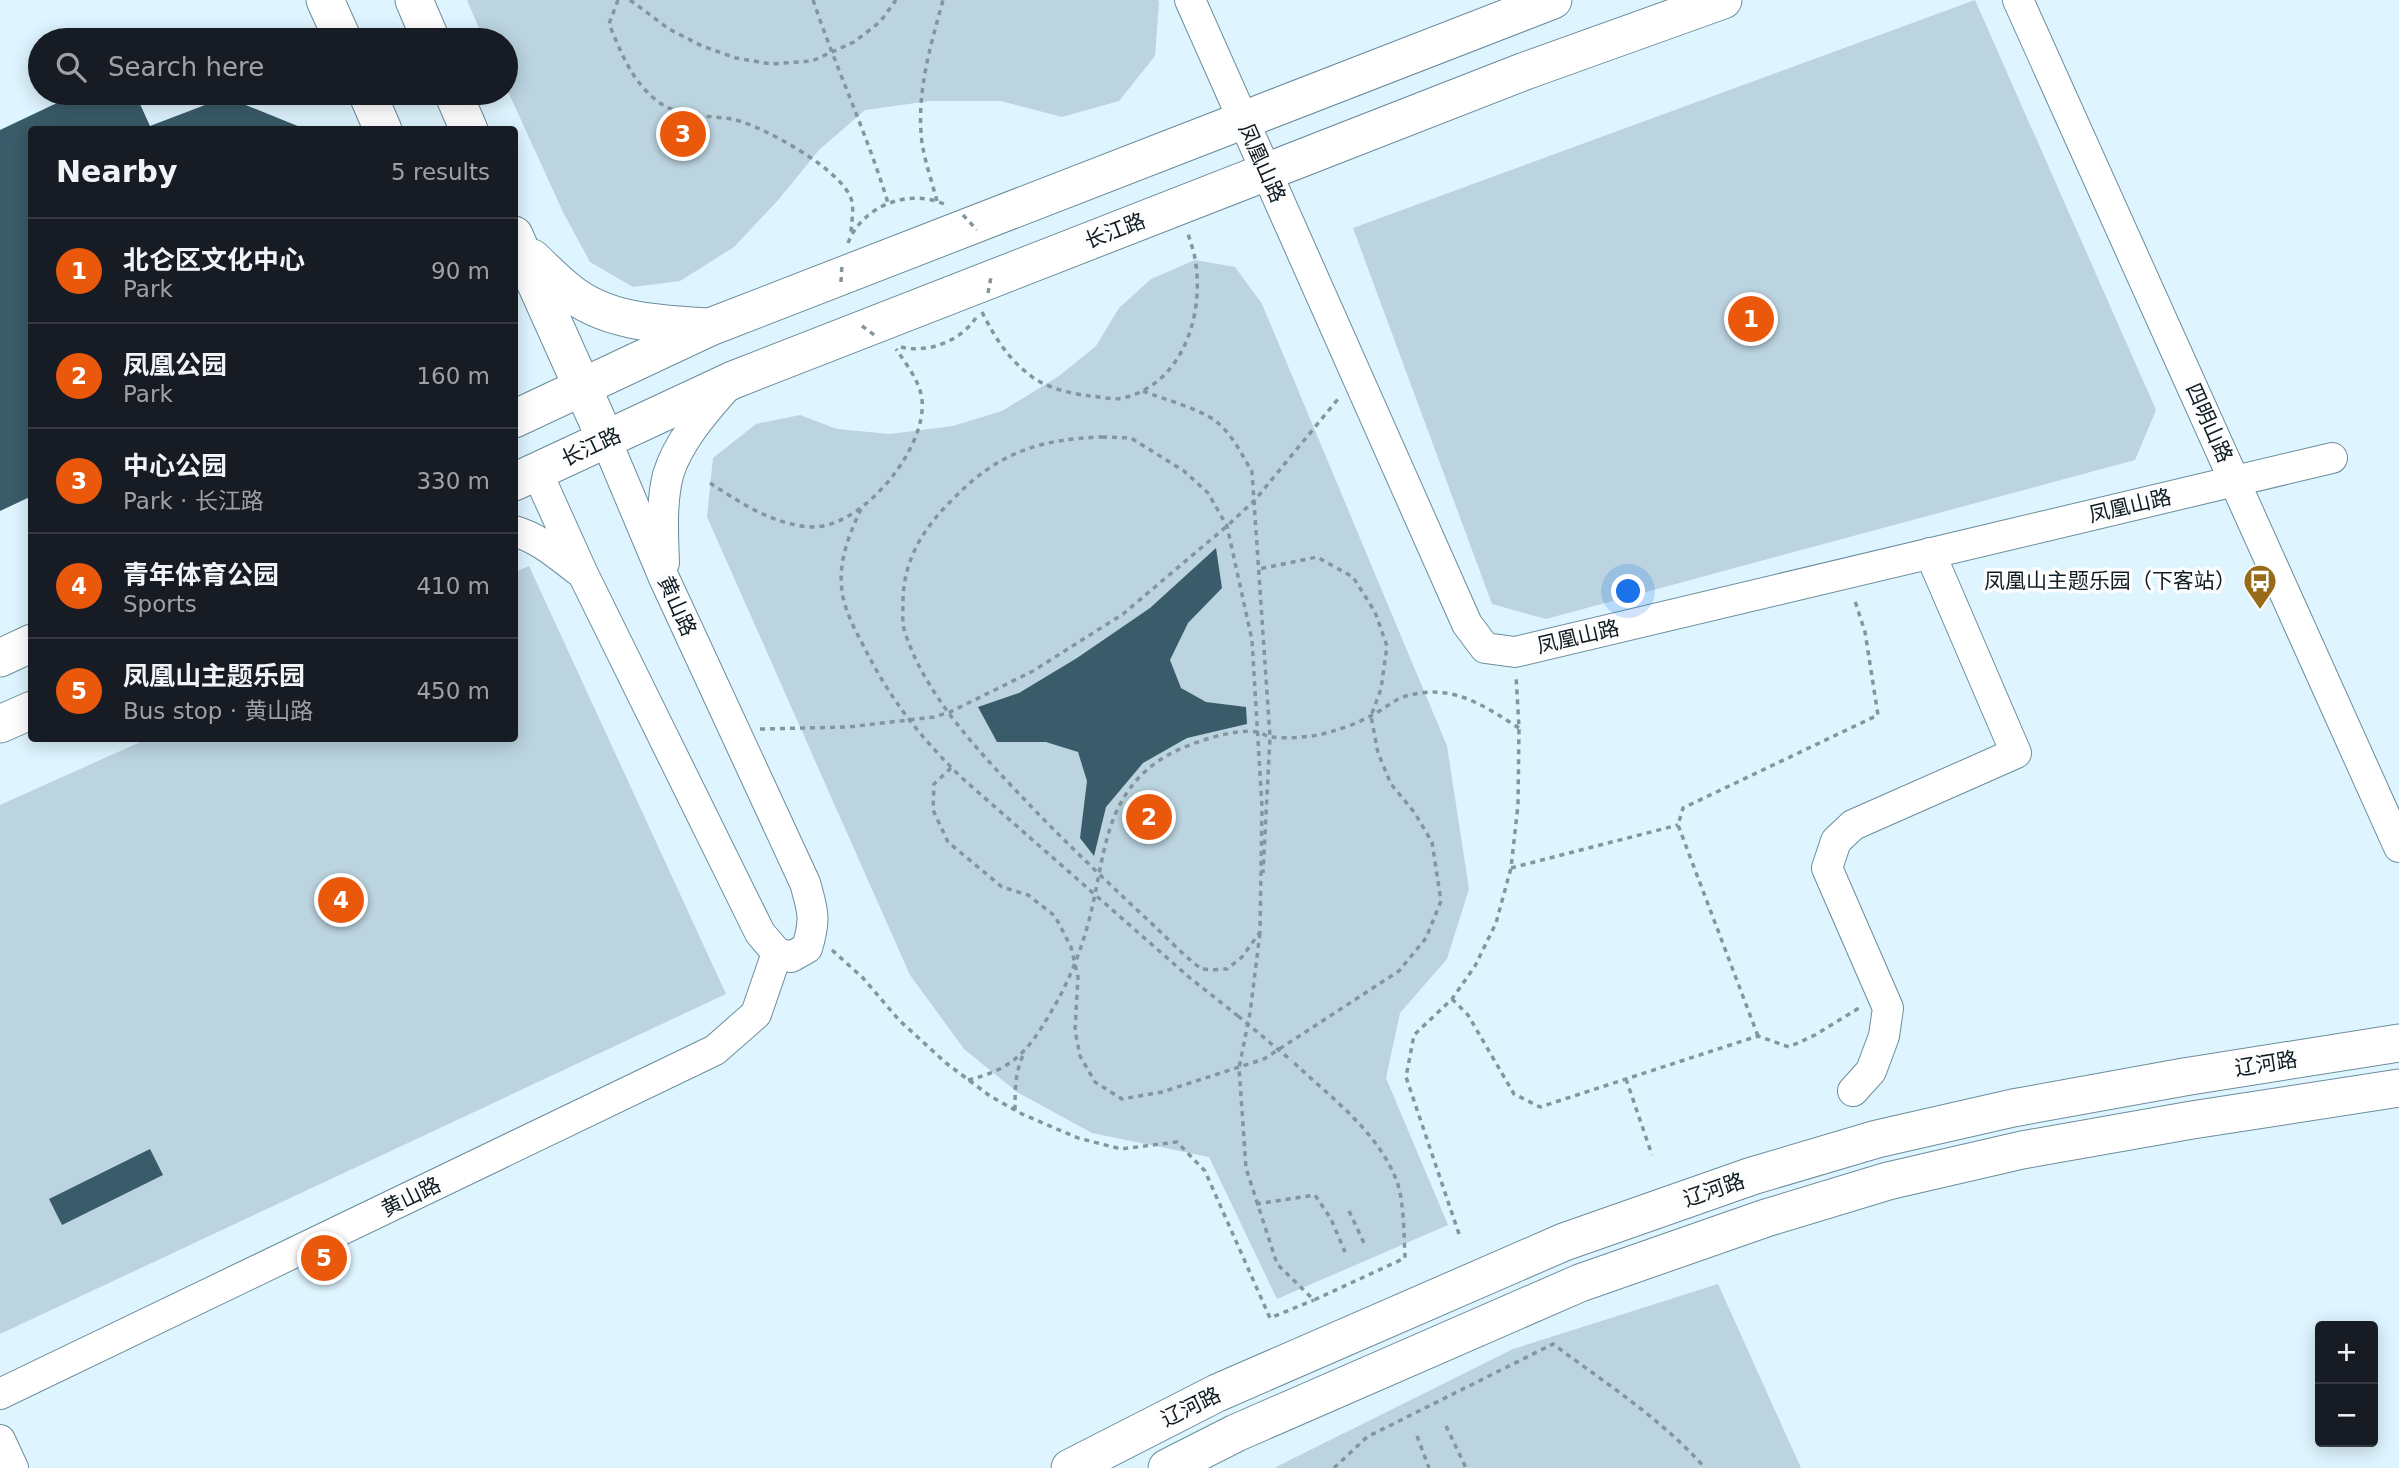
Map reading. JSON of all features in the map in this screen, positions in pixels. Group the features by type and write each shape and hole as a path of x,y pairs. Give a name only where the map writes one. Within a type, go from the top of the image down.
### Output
{"main road":[{"path":"325,0 338,28"},
{"path":"414,0 426,28"},
{"path":"518,418 710,327 1553,0"},
{"name":"长江路","path":"526,477 733,380 1525,71 1723,0"},
{"path":"372,105 381,126"},
{"path":"458,105 467,126"},
{"path":"518,242 569,292 590,306 615,316 710,327"},
{"name":"黄山路","path":"518,244 606,440"},
{"path":"518,439 526,477"},
{"path":"0,657 28,645"},
{"path":"0,724 28,712"},
{"name":"辽河路","path":"1070,1468 1217,1393 1564,1242 1752,1177 1877,1139 2013,1108 2184,1077 2399,1043"},
{"name":"辽河路","path":"1167,1468 1236,1433 1580,1283 1766,1218 1888,1181 2022,1150 2399,1088"}],"street":[{"name":"凤凰山路","path":"1190,0 1467,624 1485,648 1515,652 2332,458"},
{"name":"四明山路","path":"2018,0 2399,847"},
{"path":"664,578 663,523 668,476 679,450 698,421 733,380"},
{"name":"黄山路","path":"606,440 664,578 804,883 814,914 812,933"},
{"path":"526,477 583,574 760,933 777,953 791,957 807,947 812,933"},
{"path":"518,532 551,550 583,574"},
{"path":"1853,1091 1871,1071 1884,1036 1888,1008 1827,868 1836,841 1853,825 2016,753 1930,553"},
{"name":"黄山路","path":"0,1394 715,1050 756,1014 777,953"},
{"path":"0,1440 13,1468"}],"path":[{"path":"618,0 609,23 629,71 657,101 689,116 733,120 763,130 830,170 852,200 851,234 847,245"},
{"path":"630,0 668,29 702,46 736,58 771,64 812,61 854,42 880,23 896,0"},
{"path":"813,0 869,144 888,203"},
{"path":"937,201 922,146 920,111 925,68 943,0"},
{"path":"851,234 867,215 888,203 913,198 937,201 948,206"},
{"path":"710,483 772,519 813,527 842,521 861,509 902,463 918,430 922,401 916,378 892,344 906,348 931,347 954,339 973,323 981,310 1006,352 1027,374 1046,384 1076,394 1120,399 1143,391 1169,372 1185,346 1193,318 1196,296 1195,260 1180,205"},
{"path":"959,212 977,230"},
{"path":"841,282 842,257"},
{"path":"986,301 991,277"},
{"path":"862,326 882,341"},
{"path":"734,730 848,727 934,717 950,712 1033,671 1123,614 1227,526 1255,500 1315,430 1357,375"},
{"path":"1143,391 1201,413 1218,423 1238,448 1252,472 1270,737 1260,932 1250,1013 1239,1068 1246,1168 1277,1264 1314,1300"},
{"path":"1074,438 1131,439 1184,471 1208,493 1227,526 1252,640 1262,807 1260,932 1242,957 1227,970 1201,968 1100,876 984,757 926,682 903,626 903,584 915,546 939,513 982,471 1003,458 1029,448 1074,438"},
{"path":"812,933 863,978 899,1020 990,1096 1078,1138 1121,1149 1177,1142 1206,1171 1270,1318 1405,1258 1399,1185 1384,1153 1366,1132 1269,1041 1190,978 951,768 908,720 882,683 850,618 842,593 841,568 845,545 861,509"},
{"path":"951,768 934,784 933,810 948,842 1002,887 1028,895 1055,916 1071,947 1078,987 1075,1030 1080,1056 1094,1082 1122,1099 1162,1092 1264,1059 1399,971 1426,938 1441,901 1432,842 1414,812 1391,784 1378,753 1371,716 1381,689 1387,646 1376,612 1353,577 1317,558 1259,569"},
{"path":"1758,1036 1678,825 1684,808 1878,715 1865,632 1846,573"},
{"path":"1459,1234 1406,1077 1414,1035 1452,999 1475,966 1496,923 1511,868 1518,805 1520,728 1515,652"},
{"path":"1015,1110 1014,1084 1017,1067 1057,1002 1075,965 1100,876 1104,845 1115,815 1126,794 1146,772 1168,755 1196,742 1224,735 1256,732 1270,737 1328,733 1371,716 1405,696 1442,692 1476,700 1520,728"},
{"path":"1511,868 1678,825"},
{"path":"1452,999 1468,1015 1514,1094 1540,1107 1758,1036 1788,1047 1815,1035 1882,993"},
{"path":"968,1080 985,1076 1011,1064 1026,1051"},
{"path":"1626,1079 1653,1155"},
{"path":"1256,1203 1315,1195 1331,1219 1345,1252"},
{"path":"1349,1211 1364,1243"},
{"path":"1334,1468 1367,1437 1553,1344 1625,1397 1692,1454 1704,1468"},
{"path":"1446,1426 1466,1468"},
{"path":"1417,1436 1429,1468"}],"shaded area":[{"path":"467,0 1159,2 1155,56 1119,101 1062,117 1001,101 930,101 865,110 819,150 779,199 734,247 680,281 633,287 590,262 563,212 514,105 518,105 518,28 479,28"},
{"path":"1975,0 2156,410 2135,460 1546,619 1492,604 1353,228"},
{"path":"1195,260 1235,267 1262,304 1447,746 1469,889 1447,959 1400,1013 1386,1078 1448,1225 1277,1299 1209,1157 1092,1133 1017,1092 964,1049 910,975 707,517 713,458 756,424 800,415 837,429 890,434 953,426 1002,411 1059,376 1096,346 1119,308 1151,279"},
{"path":"529,566 726,994 0,1334 0,805 140,742 518,742 518,571"},
{"path":"1718,1284 1801,1468 1274,1468 1513,1349"}],"building":[{"path":"53,105 140,105 150,126 28,126 28,498 0,511 0,130"},
{"path":"205,105 246,105 298,126 150,126"},
{"path":"1216,548 1222,588 1188,623 1170,660 1181,688 1206,702 1246,707 1247,724 1187,738 1143,763 1106,807 1094,856 1080,838 1087,781 1078,752 1046,742 997,742 978,707 1019,693 1077,658 1150,608"},
{"path":"150,1149 163,1175 62,1225 49,1199"}],"place":[{"name":"中心公园","path":"683,134"},
{"name":"北仑区文化中心","path":"1751,319"},
{"name":"凤凰山主题乐园（下客站）","path":"2260,611"},
{"name":"凤凰公园","path":"1149,817"},
{"name":"青年体育公园","path":"341,900"},
{"name":"凤凰山主题乐园","path":"324,1258"}]}
